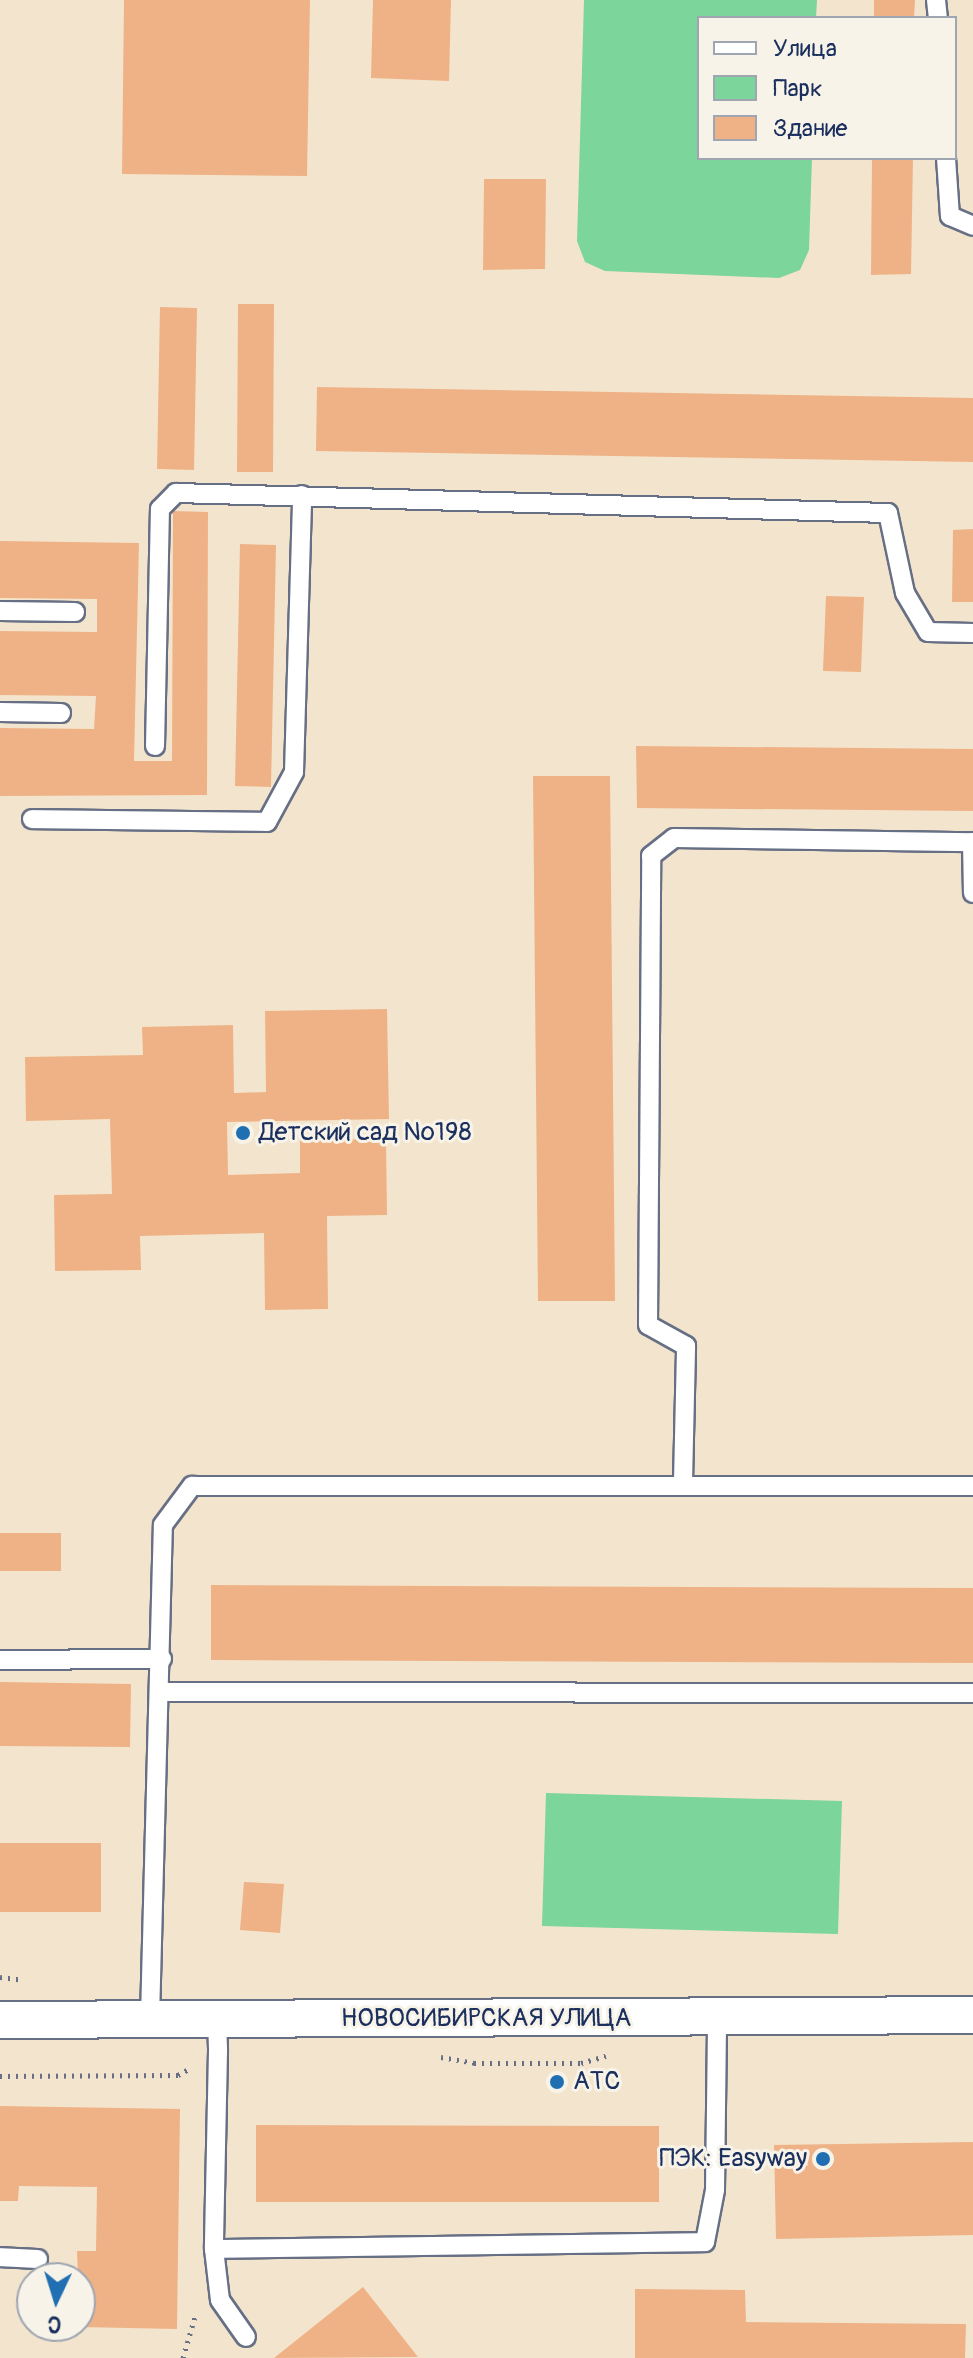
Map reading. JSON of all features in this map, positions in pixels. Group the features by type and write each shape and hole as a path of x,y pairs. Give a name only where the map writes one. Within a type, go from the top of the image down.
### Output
{"street":[{"name":"НОВОСИБИРСКАЯ УЛИЦА","path":"217,2020 973,2015"},
{"path":"0,2020 150,2018"}],"lane":[{"path":"946,160 950,216 973,226"},
{"path":"155,746 160,509 176,493 888,513 905,593 928,632 973,633"},
{"path":"32,819 267,822 294,772 302,495"},
{"path":"0,611 75,612"},
{"path":"0,712 61,713"},
{"path":"683,1482 686,1346 648,1325 651,856 674,838 973,842 973,893"},
{"path":"246,2337 220,2300 214,2249 217,2020 150,2018 162,1692 163,1525 192,1486 683,1482 973,1486"},
{"path":"0,1660 162,1659"},
{"path":"162,1692 973,1693"},
{"path":"214,2249 705,2242 715,2190 717,2019"},
{"path":"0,2257 38,2259"}],"green space":[{"path":"584,0 817,0 816,16 697,16 697,160 812,160 809,250 800,270 779,278 605,271 585,262 577,241"},
{"path":"546,1793 842,1801 838,1934 542,1926"}],"building":[{"path":"124,0 310,0 307,176 122,174"},
{"path":"373,0 451,0 449,81 371,78"},
{"path":"874,0 915,0 914,16 874,16"},
{"path":"872,160 913,160 911,274 871,275"},
{"path":"484,179 546,179 545,269 483,270"},
{"path":"238,304 274,304 273,472 237,472"},
{"path":"160,307 197,308 194,470 157,469"},
{"path":"317,387 973,398 973,462 316,451"},
{"path":"173,511 208,512 207,795 0,796 0,728 94,729 96,696 0,695 0,631 97,632 97,599 0,598 0,541 139,543 134,761 172,761"},
{"path":"973,529 973,602 952,602 953,530"},
{"path":"240,544 276,545 271,787 235,786"},
{"path":"826,596 864,597 861,672 823,671"},
{"path":"636,746 973,749 973,811 637,808"},
{"path":"533,776 610,776 615,1301 538,1301"},
{"path":"387,1009 389,1119 227,1122 228,1175 300,1173 300,1140 386,1139 387,1215 327,1216 328,1309 265,1310 264,1233 140,1236 141,1270 55,1271 54,1195 112,1194 110,1119 26,1121 25,1057 143,1055 142,1027 233,1025 234,1093 266,1092 265,1011"},
{"path":"0,1533 61,1533 61,1571 0,1571"},
{"path":"211,1585 973,1588 973,1663 211,1660"},
{"path":"0,1682 131,1684 130,1747 0,1746"},
{"path":"0,1843 101,1843 101,1912 0,1912"},
{"path":"244,1882 284,1884 280,1933 240,1930"},
{"path":"0,2106 180,2109 177,2329 96,2327 96,2262 77,2262 77,2251 96,2251 97,2187 19,2186 18,2201 0,2201"},
{"path":"256,2125 659,2126 659,2202 256,2202"},
{"path":"973,2142 973,2235 776,2239 774,2145"},
{"path":"363,2287 418,2357 274,2358"},
{"path":"635,2289 745,2290 746,2322 966,2324 965,2358 635,2358"}],"place":[{"name":"Детский сад №198","path":"243,1133"},
{"name":"АТС","path":"557,2082"},
{"name":"ПЭК: Easyway","path":"823,2159"}]}
